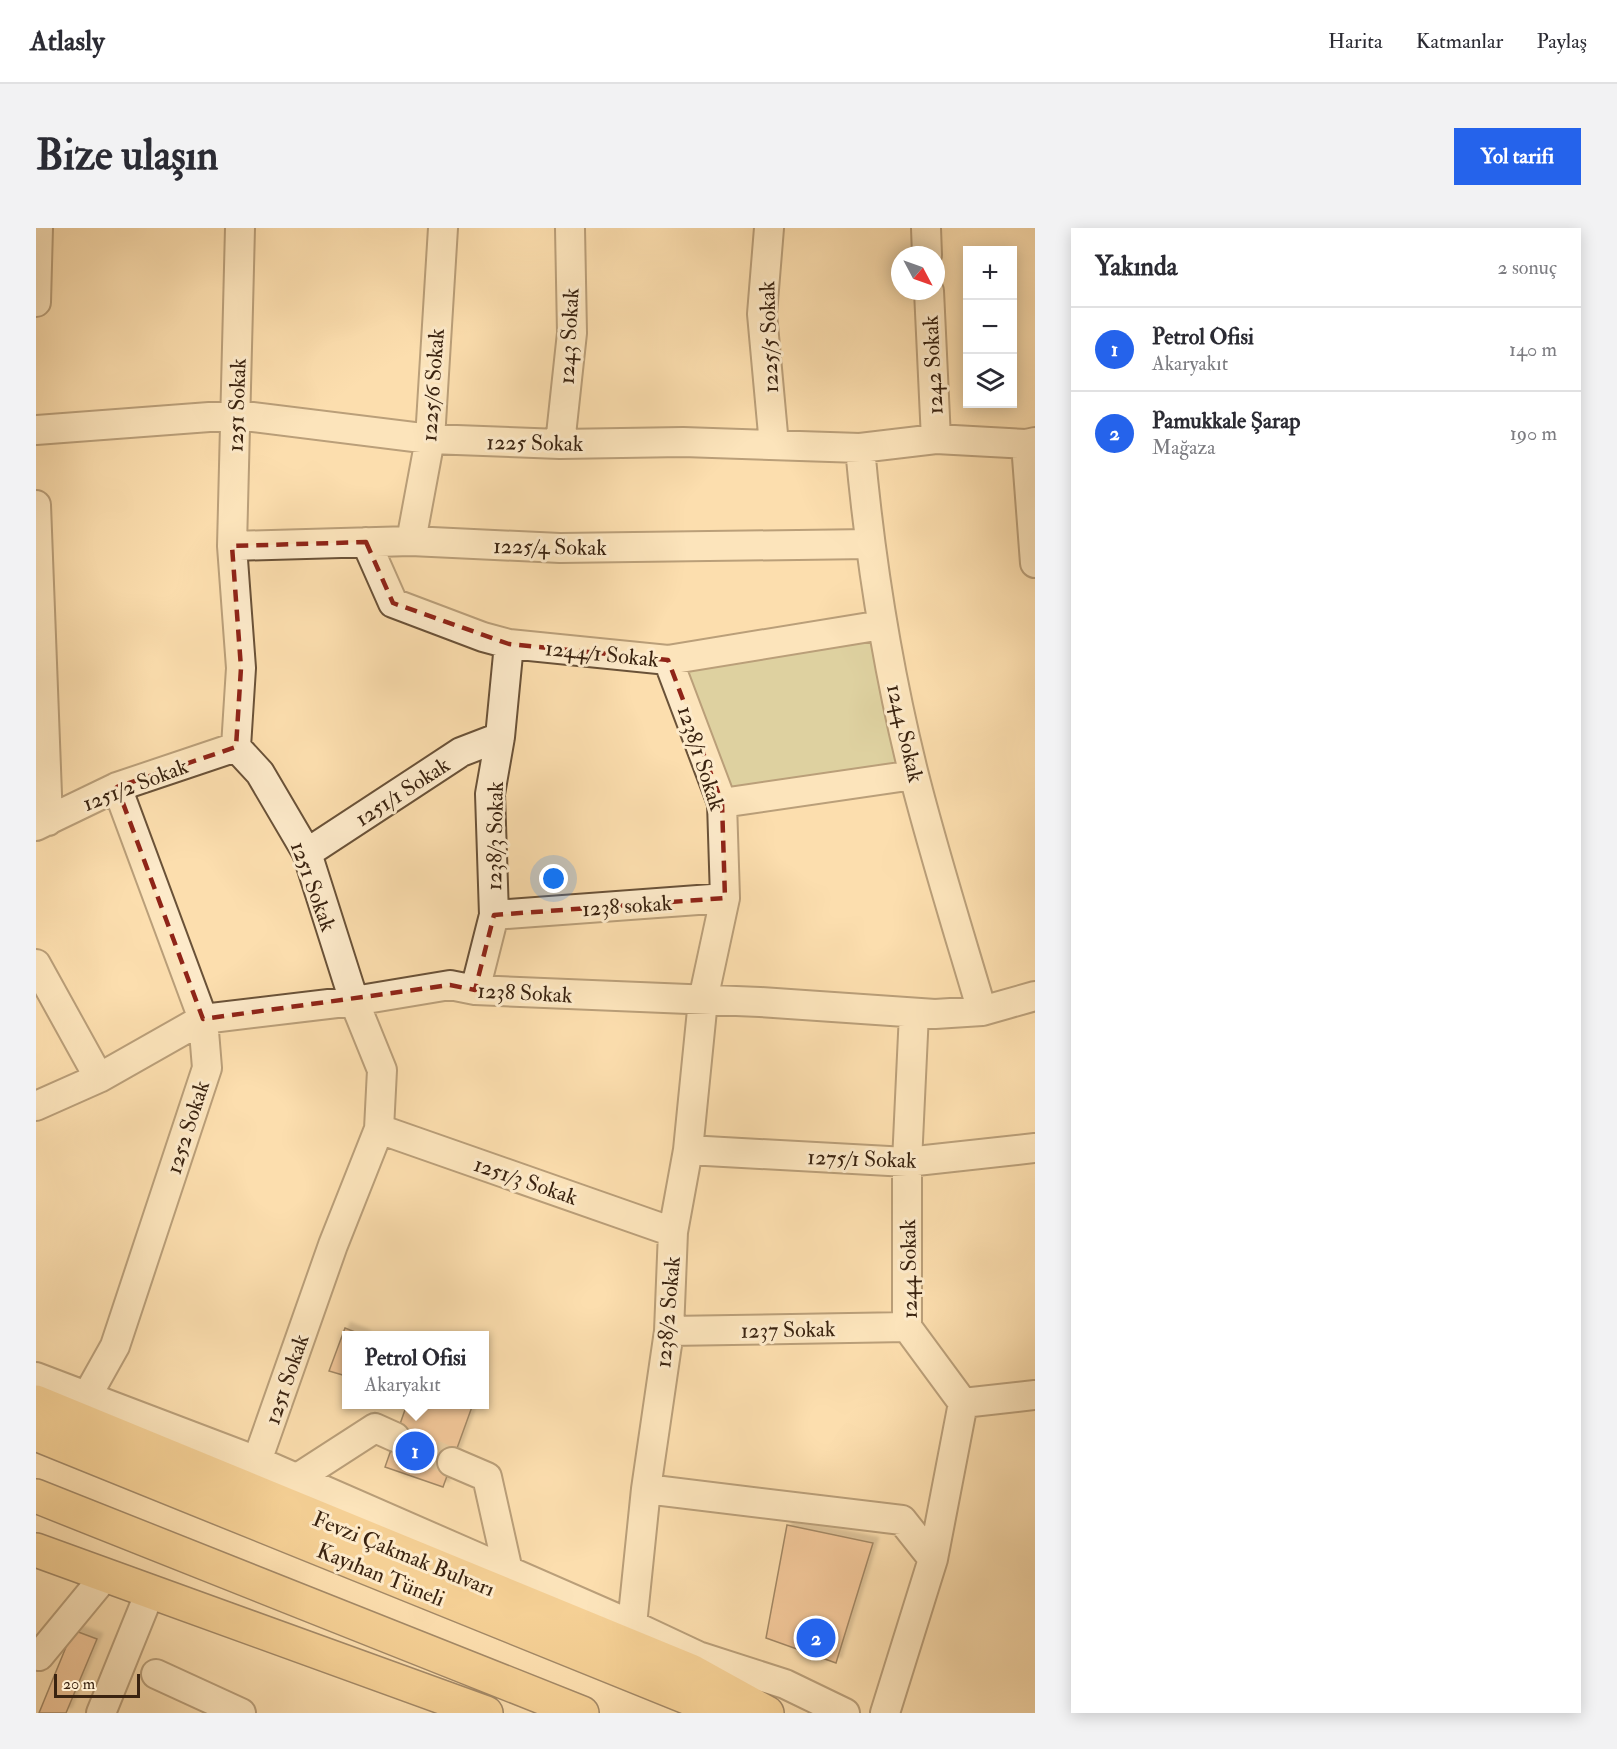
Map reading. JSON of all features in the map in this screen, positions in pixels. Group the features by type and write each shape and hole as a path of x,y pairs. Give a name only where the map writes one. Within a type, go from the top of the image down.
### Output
{"main road":[{"name":"Fevzi Çakmak Bulvarı","path":"36,1402 691,1671 767,1713"},
{"name":"Kayıhan Tüneli","path":"36,1434 726,1713"},
{"path":"36,1496 582,1713"},
{"path":"36,1550 150,1592 436,1705 486,1713"}],"street":[{"path":"36,302 38,228"},
{"name":"1251 Sokak","path":"240,228 231,546 241,668 236,747 260,773 307,853 354,1001 382,1070 379,1129 333,1245 257,1461"},
{"name":"1225/6 Sokak","path":"411,541 430,439 443,228"},
{"name":"1243 Sokak","path":"560,444 572,333 570,228"},
{"name":"1225/5 Sokak","path":"769,228 762,314 774,445"},
{"path":"926,228 927,246"},
{"name":"1242 Sokak","path":"929,300 936,439"},
{"name":"1225 Sokak","path":"36,430 236,415 430,439 560,444 683,442 860,448 936,439 1031,443"},
{"path":"1031,443 1035,563"},
{"name":"1244 Sokak","path":"860,448 869,544 882,625 914,775 982,1011"},
{"path":"36,505 42,824"},
{"name":"1225/4 Sokak","path":"231,546 411,541 560,548 869,544"},
{"name":"1244/1 Sokak","path":"366,542 393,603 483,637 509,644 668,660 882,625"},
{"name":"1238/3 Sokak","path":"475,990 494,915 490,794 501,737 509,644"},
{"name":"1238/1 Sokak","path":"668,660 722,803 725,898 703,1000"},
{"name":"1251/1 Sokak","path":"307,853 461,752 501,737"},
{"name":"1251/2 Sokak","path":"42,824 117,787 236,747"},
{"path":"722,803 914,775"},
{"name":"1252 Sokak","path":"87,1396 115,1346 207,1068 203,1019 117,787"},
{"name":"1238 sokak","path":"494,915 725,898"},
{"path":"36,964 99,1078"},
{"name":"1238 Sokak","path":"36,1106 99,1078 203,1019 354,1001 450,986 475,990 703,1000 914,1014 982,1011 1035,996"},
{"name":"1238/2 Sokak","path":"632,1625 646,1489 669,1331 673,1232 688,1150 703,1000"},
{"name":"1244 Sokak","path":"914,1014 907,1162 907,1327 963,1403"},
{"name":"1251/3 Sokak","path":"379,1129 673,1232"},
{"name":"1275/1 Sokak","path":"688,1150 907,1162 1035,1148"},
{"name":"1237 Sokak","path":"669,1331 907,1327"},
{"path":"36,1377 257,1461 698,1656 785,1684 845,1713"},
{"path":"885,1713 933,1558 963,1403 1035,1395"},
{"path":"296,1479 375,1428 396,1437"},
{"path":"452,1462 487,1477 508,1571"},
{"path":"646,1489 902,1520 933,1558"},
{"path":"36,1655 39,1656 105,1576"},
{"path":"101,1713 150,1592"},
{"path":"156,1674 242,1713"}],"highlighted area":[{"path":"366,542 393,603 509,644 668,660 722,803 725,898 494,915 475,990 450,985 203,1019 117,787 236,747 241,668 232,546"}],"green space":[{"path":"882,625 914,775 722,803 668,660"}],"building":[{"path":"342,1336 342,1375 329,1371"},
{"path":"405,1409 471,1409 443,1487 385,1467"},
{"path":"787,1525 873,1543 836,1663 766,1638"},
{"path":"73,1630 97,1639 66,1713 39,1713"}],"tunnel":[{"path":"395,1437 452,1462"}],"place":[{"name":"Petrol Ofisi","path":"415,1451"},
{"name":"Pamukkale Şarap","path":"816,1638"}]}
